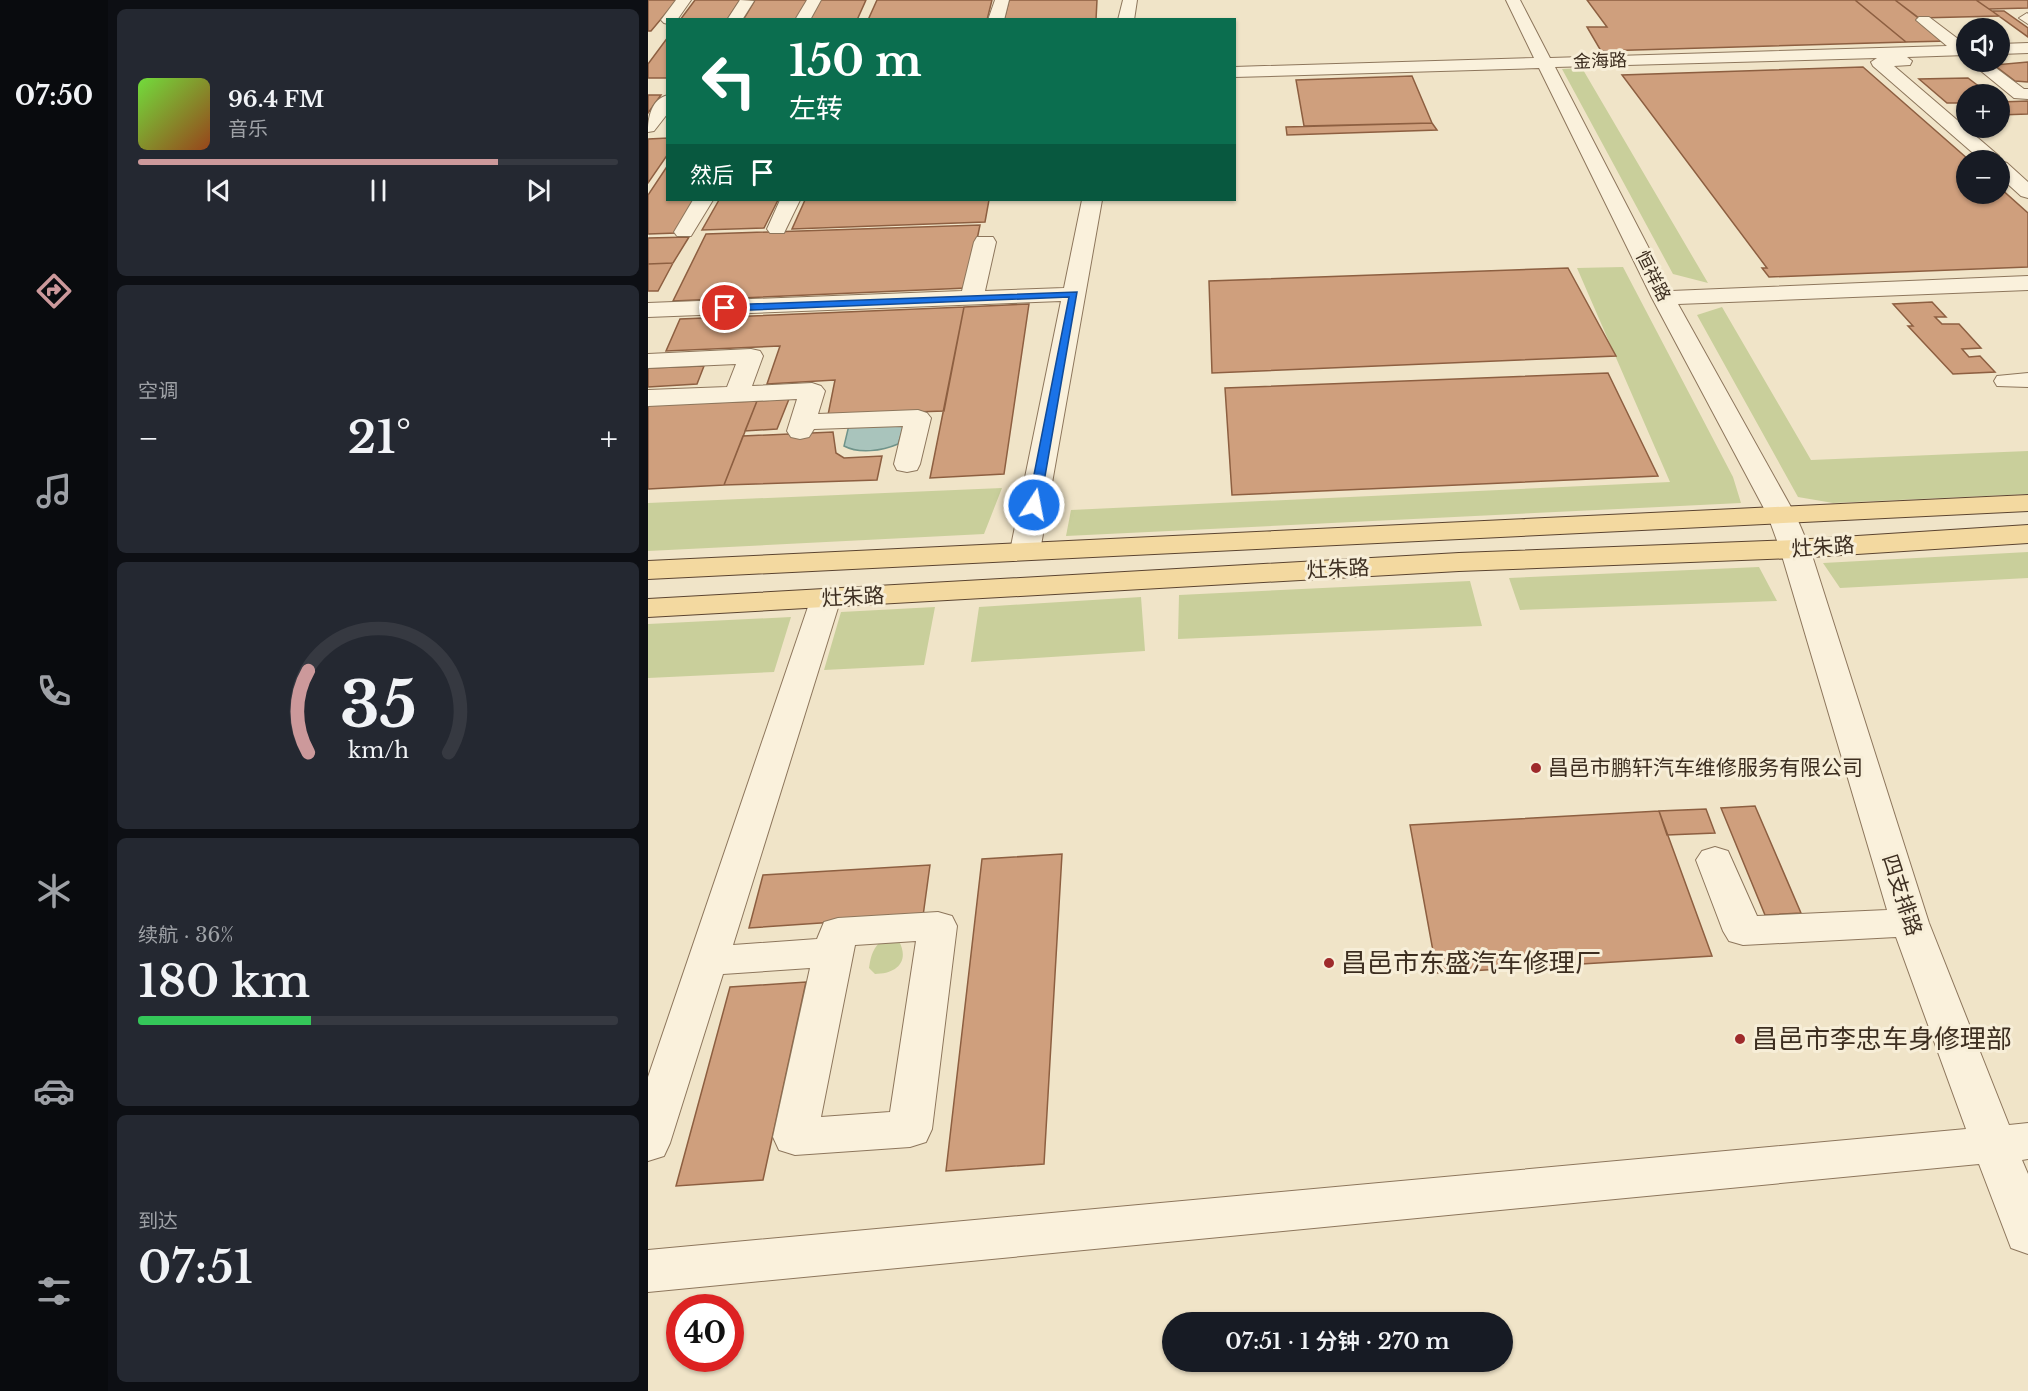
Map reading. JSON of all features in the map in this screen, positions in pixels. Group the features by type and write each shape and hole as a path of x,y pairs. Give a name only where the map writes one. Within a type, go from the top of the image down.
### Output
{"main road":[{"name":"灶朱路","path":"648,608 1447,563 1788,532 2028,503"},
{"name":"灶朱路","path":"648,570 1025,551 1788,532 2028,534"}],"street":[{"path":"670,18 684,0"},
{"path":"803,18 814,0"},
{"path":"997,18 1002,0"},
{"path":"1126,18 1130,0"},
{"name":"恒祥路","path":"1513,0 1663,298 1788,532"},
{"path":"735,18 747,1"},
{"path":"1924,20 1956,45"},
{"path":"656,35 666,22"},
{"path":"2010,49 2028,48"},
{"name":"金海路","path":"1236,72 1545,62 1956,54"},
{"path":"1956,55 1879,62 1980,150"},
{"path":"2010,58 2028,57"},
{"path":"1991,72 2020,94 2028,94"},
{"path":"648,127 664,92"},
{"path":"2010,176 2028,192"},
{"path":"684,232 702,201"},
{"path":"777,229 790,201"},
{"path":"1025,551 1092,201"},
{"path":"972,298 985,242"},
{"path":"1663,298 2028,283"},
{"path":"648,310 1074,294"},
{"path":"648,361 751,356 736,394"},
{"path":"648,398 812,392 801,427 918,418 907,464"},
{"name":"四支排路","path":"1788,532 1910,923 2011,1143 2028,1234"},
{"path":"648,1143 826,598"},
{"path":"1715,860 1743,931 1910,923"},
{"path":"938,926 910,1129 795,1137 834,952 838,932 938,926"},
{"path":"707,961 834,952"},
{"path":"648,1271 2011,1143"}],"green space":[{"path":"1582,68 1708,283 1673,274 1562,69"},
{"path":"1623,267 1733,477 1741,503 1066,536 1071,510 1670,482 1577,268"},
{"path":"1722,307 1811,460 2028,451 2028,494 1833,503 1798,497 1697,315"},
{"path":"1002,488 984,534 648,551 648,503"},
{"path":"2028,552 2028,578 1840,588 1823,563"},
{"path":"1759,567 1777,601 1520,610 1509,578"},
{"path":"1470,581 1482,626 1178,639 1179,595"},
{"path":"1141,597 1145,651 971,662 979,607"},
{"path":"935,607 924,665 824,670 841,612"},
{"path":"791,617 774,672 648,678 648,624"},
{"path":"884,939 899,941 902,948 902,961 889,972 875,974 869,968 871,959 875,948"}],"water":[{"path":"905,423 898,444 878,450 863,451 844,446 849,425"}],"building":[{"path":"648,0 677,0 651,31 648,31"},
{"path":"695,0 740,0 728,18 682,18"},
{"path":"755,0 808,0 798,18 744,18"},
{"path":"820,0 866,0 858,18 811,18"},
{"path":"877,0 992,0 988,18 869,18"},
{"path":"1009,0 1097,0 1096,18 1004,18"},
{"path":"1587,0 1855,0 1906,42 1601,51 1587,27 1607,27"},
{"path":"1855,0 1895,0 1948,41 1906,42"},
{"path":"1895,0 1976,0 1999,16 1919,18"},
{"path":"1976,0 2028,0 2028,8 1989,9"},
{"path":"1992,11 2004,11 2028,28 2028,37 2010,24 2010,18 2002,18"},
{"path":"666,40 666,78 648,78 648,64"},
{"path":"2028,62 2028,82 2015,81 2003,72 2010,72 2010,64"},
{"path":"1863,67 1958,150 1956,204 2010,204 2010,197 2028,213 2028,267 1769,277 1762,268 1767,268 1622,75"},
{"path":"1412,76 1432,123 1304,126 1296,80"},
{"path":"1968,78 1976,84 1956,84 1956,103 1947,103 1919,79"},
{"path":"648,95 661,95 648,113"},
{"path":"2028,101 2028,114 2010,115 2010,102"},
{"path":"1432,123 1437,130 1287,135 1286,127"},
{"path":"666,138 666,157 648,183 648,139"},
{"path":"666,168 666,201 696,201 677,233 648,234 648,195"},
{"path":"718,201 778,201 764,228 702,230"},
{"path":"805,201 989,201 985,222 792,229"},
{"path":"980,225 967,288 673,301 706,234"},
{"path":"689,237 673,263 648,264 648,238"},
{"path":"673,263 658,291 648,291 648,264"},
{"path":"1568,268 1616,356 1212,373 1209,281"},
{"path":"1932,302 1946,317 1935,317 1942,324 1959,324 1981,348 1962,349 1969,357 1980,356 1995,372 1953,374 1908,326 1913,326 1893,304"},
{"path":"1029,304 1004,474 930,478 964,307"},
{"path":"964,307 944,411 828,415 835,380 767,384 780,346 666,351 680,319"},
{"path":"704,366 697,384 648,387 648,368"},
{"path":"1608,373 1658,476 1232,495 1225,388"},
{"path":"789,399 777,429 745,431 757,401"},
{"path":"757,401 724,485 648,489 648,405"},
{"path":"833,432 836,453 844,458 882,456 877,480 724,485 743,436"},
{"path":"1755,806 1801,913 1765,915 1721,808"},
{"path":"1706,809 1715,833 1667,835 1659,811"},
{"path":"1659,811 1712,956 1437,973 1410,825"},
{"path":"1062,854 1044,1164 946,1171 982,859"},
{"path":"930,865 923,916 749,928 763,875"},
{"path":"806,982 763,1180 676,1186 730,987"}],"place":[{"name":"昌邑市鹏轩汽车维修服务有限公司","path":"1536,768"},
{"name":"昌邑市东盛汽车修理厂","path":"1329,963"},
{"name":"昌邑市李忠车身修理部","path":"1740,1039"}],"route":[{"path":"725,308 1074,294 1034,505"}]}
